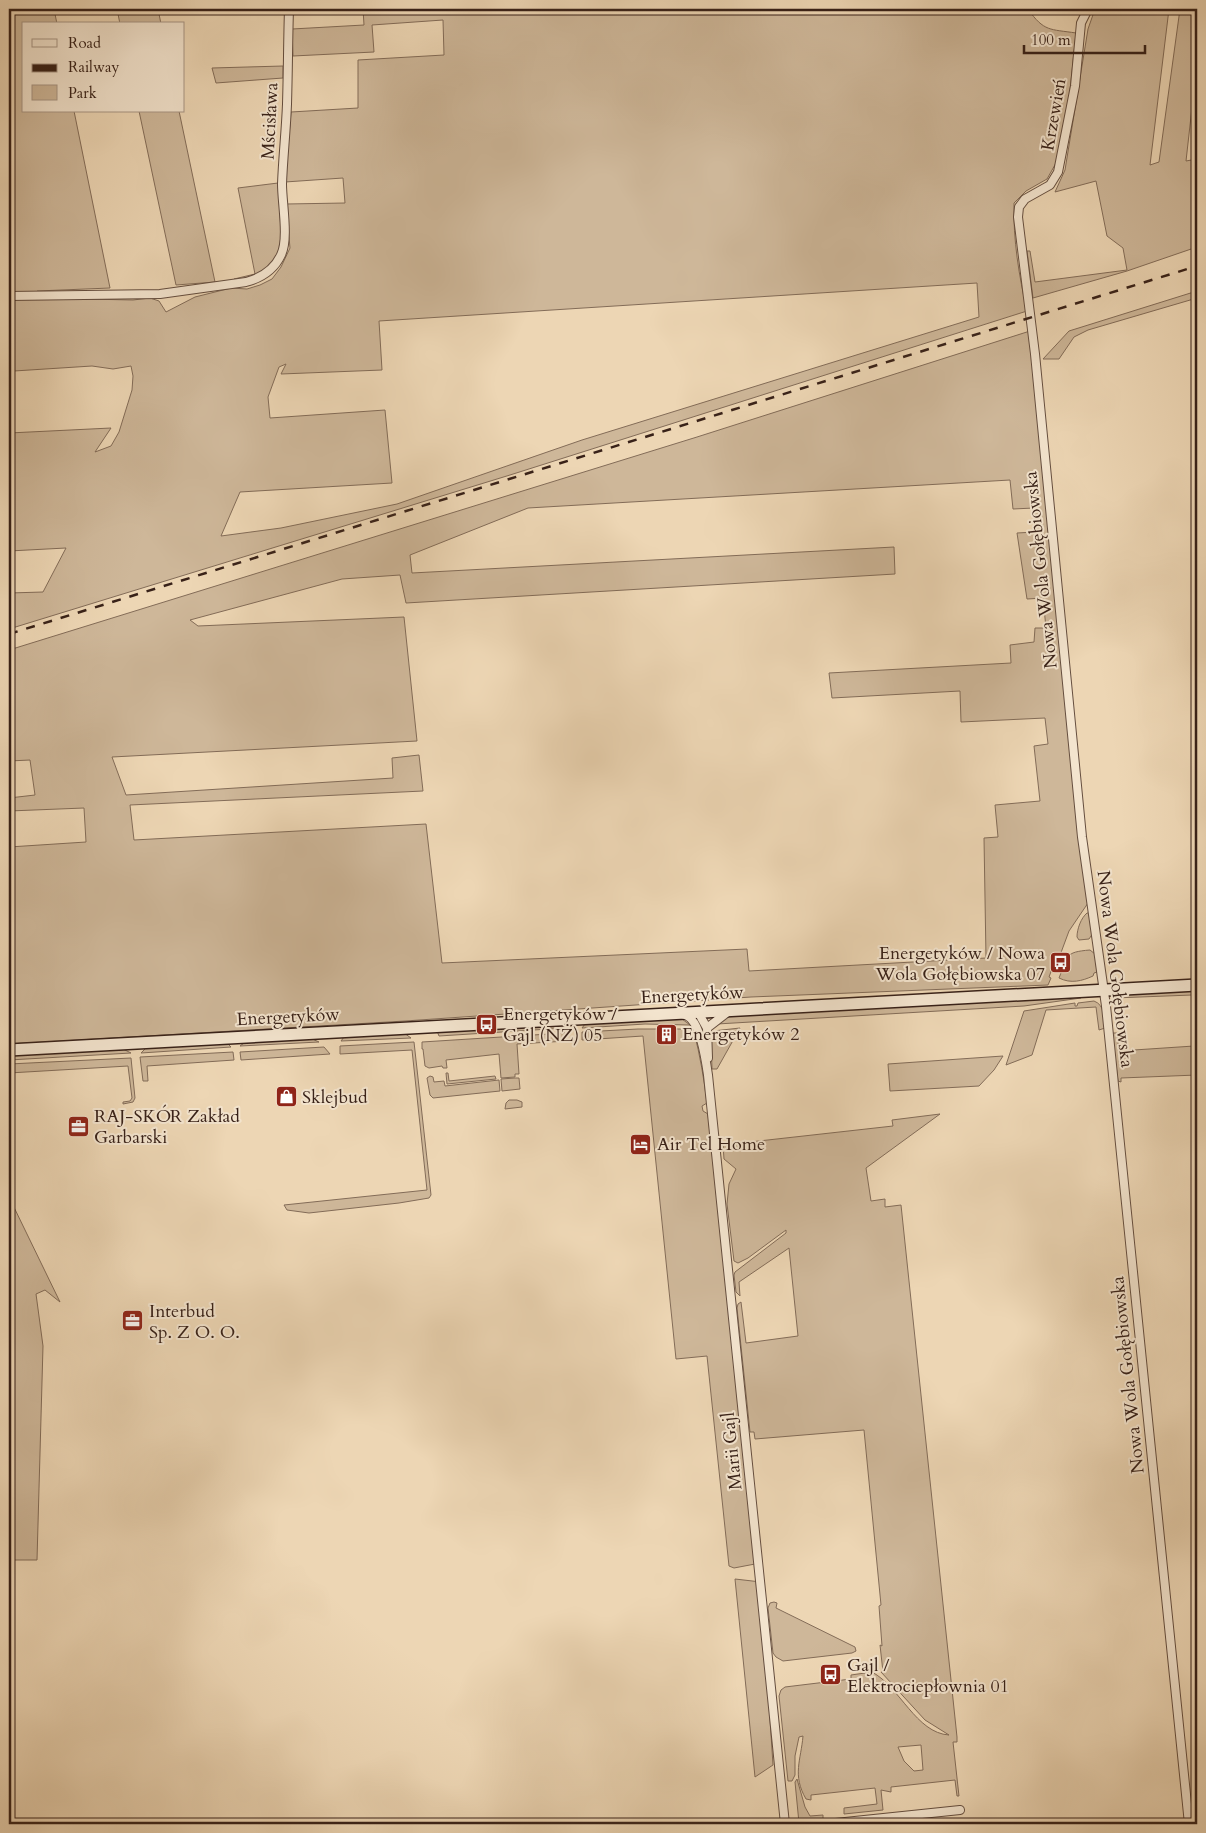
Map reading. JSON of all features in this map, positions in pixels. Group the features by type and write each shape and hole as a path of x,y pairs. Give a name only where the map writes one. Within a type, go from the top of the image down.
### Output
{"main road":[{"name":"Energetyków","path":"9,1050 1197,984"}],"street":[{"name":"Mścisława","path":"9,296 160,294 246,282 259,278 275,266 282,254 286,234 282,212 282,184 287,105 289,9"},
{"name":"Krzewień","path":"1019,207 1025,199 1050,185 1058,172 1075,86 1081,24 1088,9"},
{"name":"Nowa Wola Gołębiowska","path":"1019,207 1018,218 1034,338 1082,837 1103,989 1188,1824"},
{"path":"707,1028 730,1010"},
{"name":"Marii Gajl","path":"698,1012 707,1028 708,1075 786,1824"},
{"name":"Marii Gajl","path":"698,1012 695,1022 708,1075"},
{"path":"679,1013 690,1018 696,1028"},
{"path":"826,1824 960,1810"}],"green space":[{"path":"9,9 54,9 57,22 22,22 22,112 74,112 110,288 37,291 38,298 133,300 150,298 159,301 166,312 195,297 231,288 247,289 272,279 281,267 290,248 286,204 345,203 343,178 285,182 291,112 358,108 358,60 444,55 443,20 372,25 374,52 293,56 292,29 364,25 363,9 1028,9 1043,26 1054,30 1076,33 1069,100 1056,163 1047,179 1026,191 1014,203 1014,231 1017,258 1027,311 510,475 9,629 9,593 43,592 66,548 9,551 9,433 111,428 95,452 111,446 119,432 132,390 133,376 131,366 113,369 92,366 14,371 9,343 9,303 14,304 12,292 9,292","holes":["977,283 979,317 582,440 397,504 281,528 221,536 240,492 392,483 385,410 270,418 268,397 279,367 286,364 281,374 382,370 379,321"]},
{"path":"117,9 158,9 161,22 120,22"},
{"path":"1095,9 1169,9 1150,165 1159,162 1180,9 1197,9 1197,63 1186,161 1197,159 1197,247 1127,271 1033,298 1027,251 1030,251 1035,282 1127,270 1123,248 1107,236 1096,181 1055,192 1065,170 1088,29"},
{"path":"283,66 283,78 216,83 212,68"},
{"path":"139,112 179,112 215,282 176,285"},
{"path":"278,183 282,247 277,257 261,273 238,281 234,279 255,274 238,188"},
{"path":"1197,291 1197,298 1088,330 1074,337 1059,359 1043,359 1069,331"},
{"path":"1030,331 1077,825 1088,903 1069,931 1059,958 1056,958 1048,985 751,997 405,1021 9,1044 9,847 86,842 84,808 9,811 9,798 35,795 30,760 9,761 9,650 697,437","holes":["1010,480 1013,509 1034,508 1035,532 1017,533 1027,599 1043,598 1046,628 1035,628 1034,642 1010,645 1011,663 829,673 832,698 960,691 961,722 1045,718 1048,744 1034,746 1040,801 995,805 998,837 984,838 986,958 749,971 747,949 442,963 426,824 134,840 130,805 423,791 419,755 392,758 393,778 126,795 112,757 417,741 404,617 198,626 190,620 342,579 400,575 406,603 895,574 894,547 412,573 410,555 528,508"]},
{"path":"1087,913 1090,913 1093,933 1089,939 1079,940 1077,937 1079,927"},
{"path":"1090,950 1095,954 1097,972 1093,976 1076,981 1059,978 1068,956 1075,952"},
{"path":"1197,989 1197,1075 1121,1078 1121,1082 1118,1081 1112,1033 1117,1033 1119,1051 1194,1046 1192,995 1114,998 1114,995"},
{"path":"1081,995 1081,998 1024,1006 717,1024 728,1016"},
{"path":"1094,1001 1102,1009 1105,1028 1099,1030 1096,1007 1046,1010 1032,1055 1006,1065 1024,1011 1075,1003 1075,1006 1077,1006 1078,1003"},
{"path":"682,1019 690,1025 645,1024 582,1028 585,1024"},
{"path":"563,1025 565,1028 439,1036 437,1031"},
{"path":"740,1028 717,1069 712,1069 711,1038 713,1031"},
{"path":"688,1029 694,1032 698,1049 707,1103 702,1106 703,1111 708,1114 755,1564 734,1568 729,1566 707,1356 676,1359 643,1036 582,1040 582,1032"},
{"path":"404,1033 411,1038 341,1041 344,1037"},
{"path":"565,1033 567,1041 517,1044 519,1074 515,1074 515,1077 501,1078 499,1054 446,1060 447,1068 442,1066 429,1068 425,1066 422,1049 422,1042"},
{"path":"310,1038 319,1042 240,1046 244,1043"},
{"path":"414,1042 431,1195 429,1198 309,1213 287,1210 284,1205 427,1190 412,1050 340,1054 340,1046"},
{"path":"227,1043 231,1047 141,1053 147,1047"},
{"path":"324,1047 330,1054 241,1060 240,1052"},
{"path":"123,1049 131,1053 9,1060 9,1054"},
{"path":"233,1052 234,1060 147,1066 148,1081 143,1081 140,1057"},
{"path":"1003,1056 994,1070 979,1086 890,1091 888,1064"},
{"path":"131,1058 135,1098 133,1102 123,1104 123,1102 130,1101 132,1098 128,1066 9,1073 9,1064"},
{"path":"446,1073 448,1073 449,1081 495,1076 496,1079 447,1084"},
{"path":"433,1077 434,1082 444,1081 445,1086 499,1080 500,1091 433,1098 430,1095 427,1078"},
{"path":"519,1078 520,1089 502,1091 501,1079"},
{"path":"509,1100 522,1102 522,1107 505,1109 506,1103"},
{"path":"940,1114 866,1168 871,1201 885,1199 885,1207 901,1205 957,1737 957,1742 953,1742 959,1796 957,1796 955,1780 891,1787 891,1792 881,1790 883,1810 844,1814 844,1808 877,1804 875,1788 811,1795 811,1800 806,1799 798,1775 803,1736 799,1737 795,1756 795,1775 792,1781 788,1781 779,1696 781,1690 785,1687 851,1679 851,1675 872,1672 882,1679 927,1726 937,1732 949,1735 925,1720 881,1672 883,1672 879,1606 881,1605 864,1430 755,1439 754,1432 750,1432 738,1304 741,1302 746,1343 798,1336 789,1248 739,1282 740,1296 736,1292 735,1272 786,1233 786,1230 748,1258 738,1263 734,1261 727,1204 729,1184 736,1169 724,1159 723,1145 893,1126 892,1120","holes":["921,1745 923,1770 914,1771 904,1761 898,1747"]},
{"path":"9,1197 60,1302 45,1290 36,1294 43,1346 37,1560 9,1560"},
{"path":"735,1579 761,1582 773,1765 755,1777"},
{"path":"770,1603 777,1603 776,1608 855,1647 856,1651 783,1661 776,1657 773,1653 768,1608"},
{"path":"797,1779 805,1807 810,1816 823,1815 823,1821 799,1823 795,1782"}],"railway":[{"path":"9,634 1197,266"}],"place":[{"name":"Energetyków / Nowa Wola Gołębiowska 07","path":"1061,963"},
{"name":"Energetyków / Gajl (NŻ) 05","path":"487,1024"},
{"name":"Energetyków 2","path":"666,1034"},
{"name":"Sklejbud","path":"286,1097"},
{"name":"RAJ-SKÓR Zakład Garbarski","path":"78,1126"},
{"name":"Air Tel Home","path":"641,1144"},
{"name":"Interbud Sp. Z O. O.","path":"133,1321"},
{"name":"Gajl / Elektrociepłownia 01","path":"831,1675"}]}
